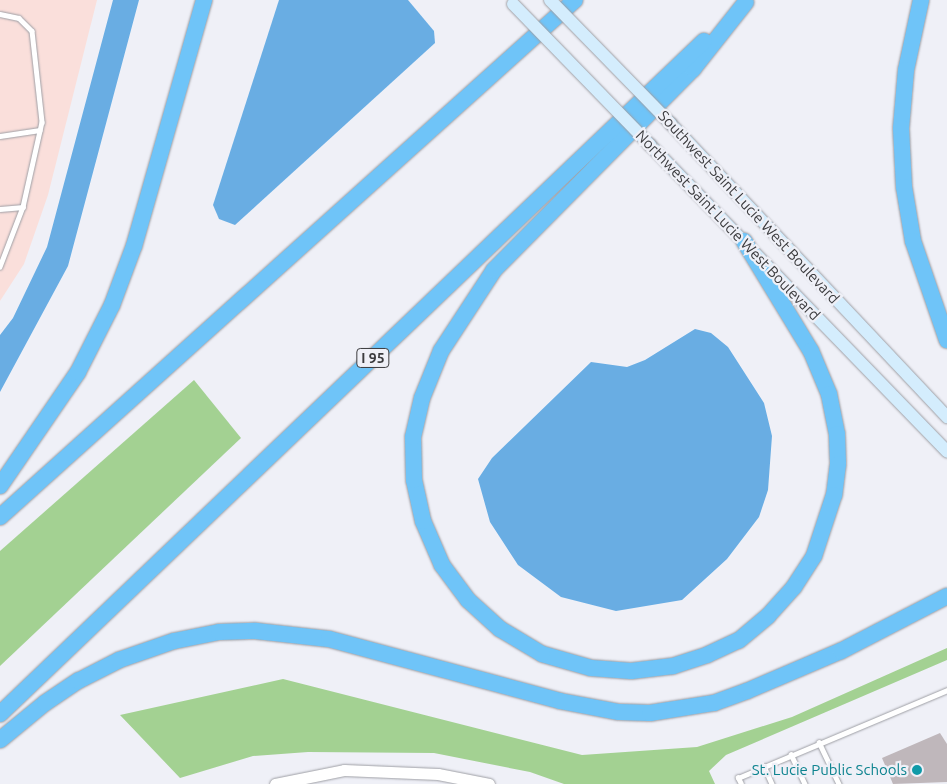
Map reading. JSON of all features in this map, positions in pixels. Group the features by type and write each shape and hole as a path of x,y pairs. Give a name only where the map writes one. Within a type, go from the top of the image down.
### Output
{"highway":[{"path":"0,486 78,372 112,305 134,246 204,0"},
{"path":"0,516 575,0"},
{"path":"922,0 906,70 902,118 904,187 913,241 947,340"},
{"path":"744,241 811,351 829,394 837,434 838,464 834,495 814,556 794,586 768,616 739,640 708,655 673,666 631,671 591,668 542,654 500,629 468,600 442,565 424,521 414,480 413,437 422,398 441,350 494,270 693,69 747,1"},
{"name":"I 95","path":"0,714 747,1"},
{"path":"0,740 62,692 119,660 174,641 220,632 280,632 329,639 568,702 619,712 650,713 714,703 748,690 841,651 947,596"}],"main road":[{"name":"Southwest Saint Lucie West Boulevard","path":"550,0 671,124 947,417"},
{"name":"Northwest Saint Lucie West Boulevard","path":"510,2 947,452"}],"street":[{"path":"275,784 344,770 438,774 489,784"}],"lane":[{"path":"0,14 19,18 32,30 40,130 23,207 0,267"},
{"path":"0,136 40,130"},
{"path":"0,209 23,207"},
{"path":"741,784 738,778 764,766 947,690"},
{"path":"819,742 839,784"},
{"path":"791,754 805,784"},
{"path":"764,766 772,784"}],"shaded area":[{"path":"0,0 97,0 48,195 24,264 0,301"}],"green space":[{"path":"194,380 241,438 0,666 0,551"},
{"path":"947,648 947,660 726,755 709,771 715,784 564,784 530,772 434,753 308,752 253,756 180,778 120,715 283,679 582,755 697,747 792,717"}],"water":[{"path":"113,0 139,0 68,266 0,392 0,335 13,318 47,247"},
{"path":"279,0 408,0 434,31 435,43 235,225 219,219 213,205"},
{"path":"695,329 711,333 728,347 764,403 772,436 768,490 759,517 727,559 682,600 616,611 561,597 518,565 490,522 478,479 492,458 591,362 627,367 645,360"}],"building":[{"name":"St. Lucie Public Schools","path":"940,733 947,744 947,782 893,784 882,758"}],"place":[{"name":"St. Lucie Public Schools","path":"917,770"}]}
